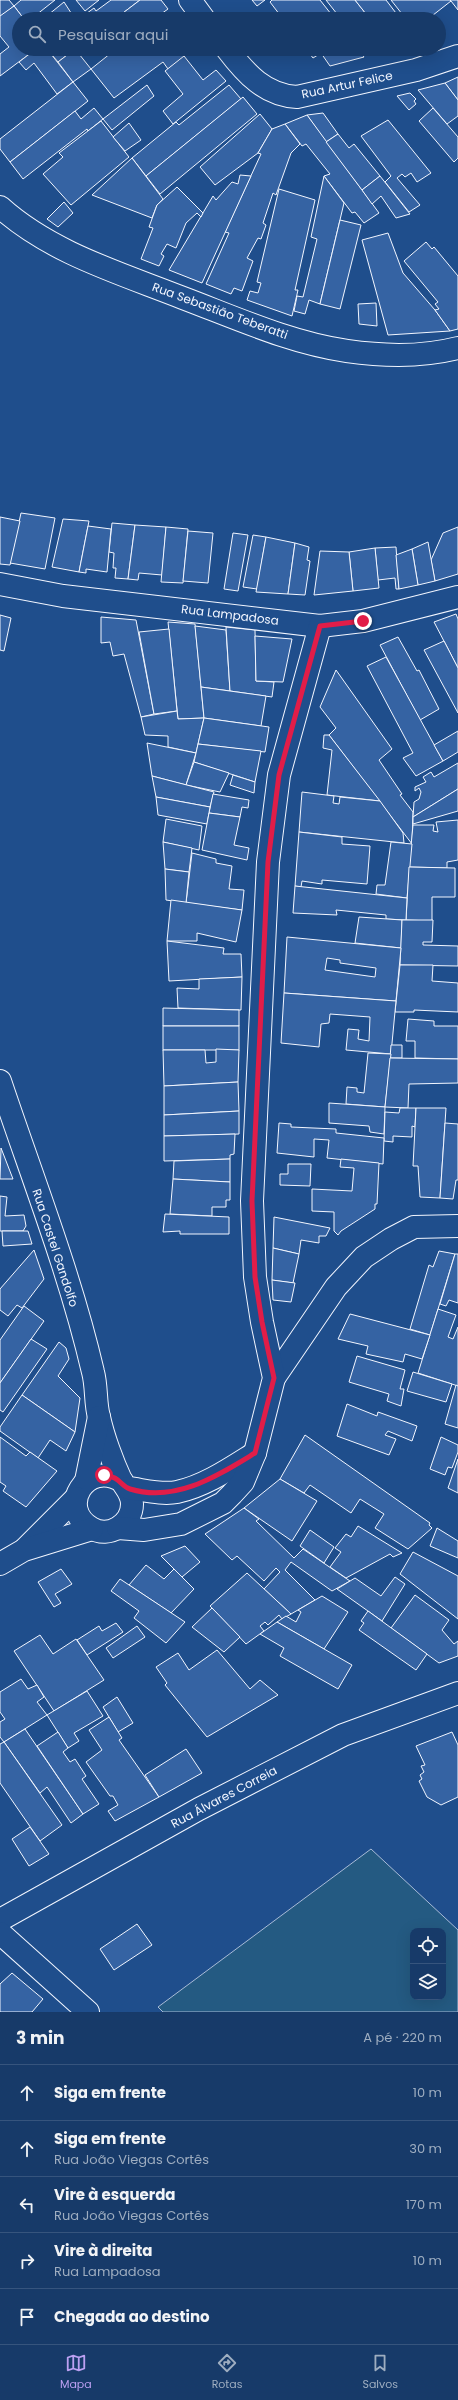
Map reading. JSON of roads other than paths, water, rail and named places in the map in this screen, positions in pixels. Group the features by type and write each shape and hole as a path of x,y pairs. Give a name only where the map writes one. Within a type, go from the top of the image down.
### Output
{"street":[{"path":"190,0 199,12"},
{"name":"Rua Artur Felice","path":"233,56 251,77 266,88 280,96 297,97 416,70 458,56"},
{"name":"Rua Sebastião Teberatti","path":"0,207 35,234 68,252 242,321 314,344 378,355 439,352 458,348"},
{"name":"Rua Lampadosa","path":"0,584 63,596 320,626 363,621 458,596"},
{"path":"274,1378 262,1322 255,1277 252,1201 268,862 279,775 320,626"},
{"name":"Rua Castel Gandolfo","path":"0,1081 66,1278 94,1373 98,1417 125,1485"},
{"path":"0,1564 24,1550 92,1529 101,1531 118,1528 161,1528 181,1524 202,1515 223,1503 243,1482 255,1453 274,1378 336,1287 364,1257 391,1239 414,1227 458,1226"},
{"name":"Rua Castel Gandolfo","path":"81,1489 98,1417"},
{"path":"125,1485 161,1493 177,1492 203,1482 255,1453"},
{"path":"24,1550 81,1489 104,1475 113,1476 125,1485 132,1497 131,1510 125,1523 118,1528"},
{"path":"81,1489 79,1516 92,1529"},
{"name":"Rua Álvares Correia","path":"0,1920 199,1809 343,1735 458,1693"},
{"path":"0,1933 88,2012"}]}
